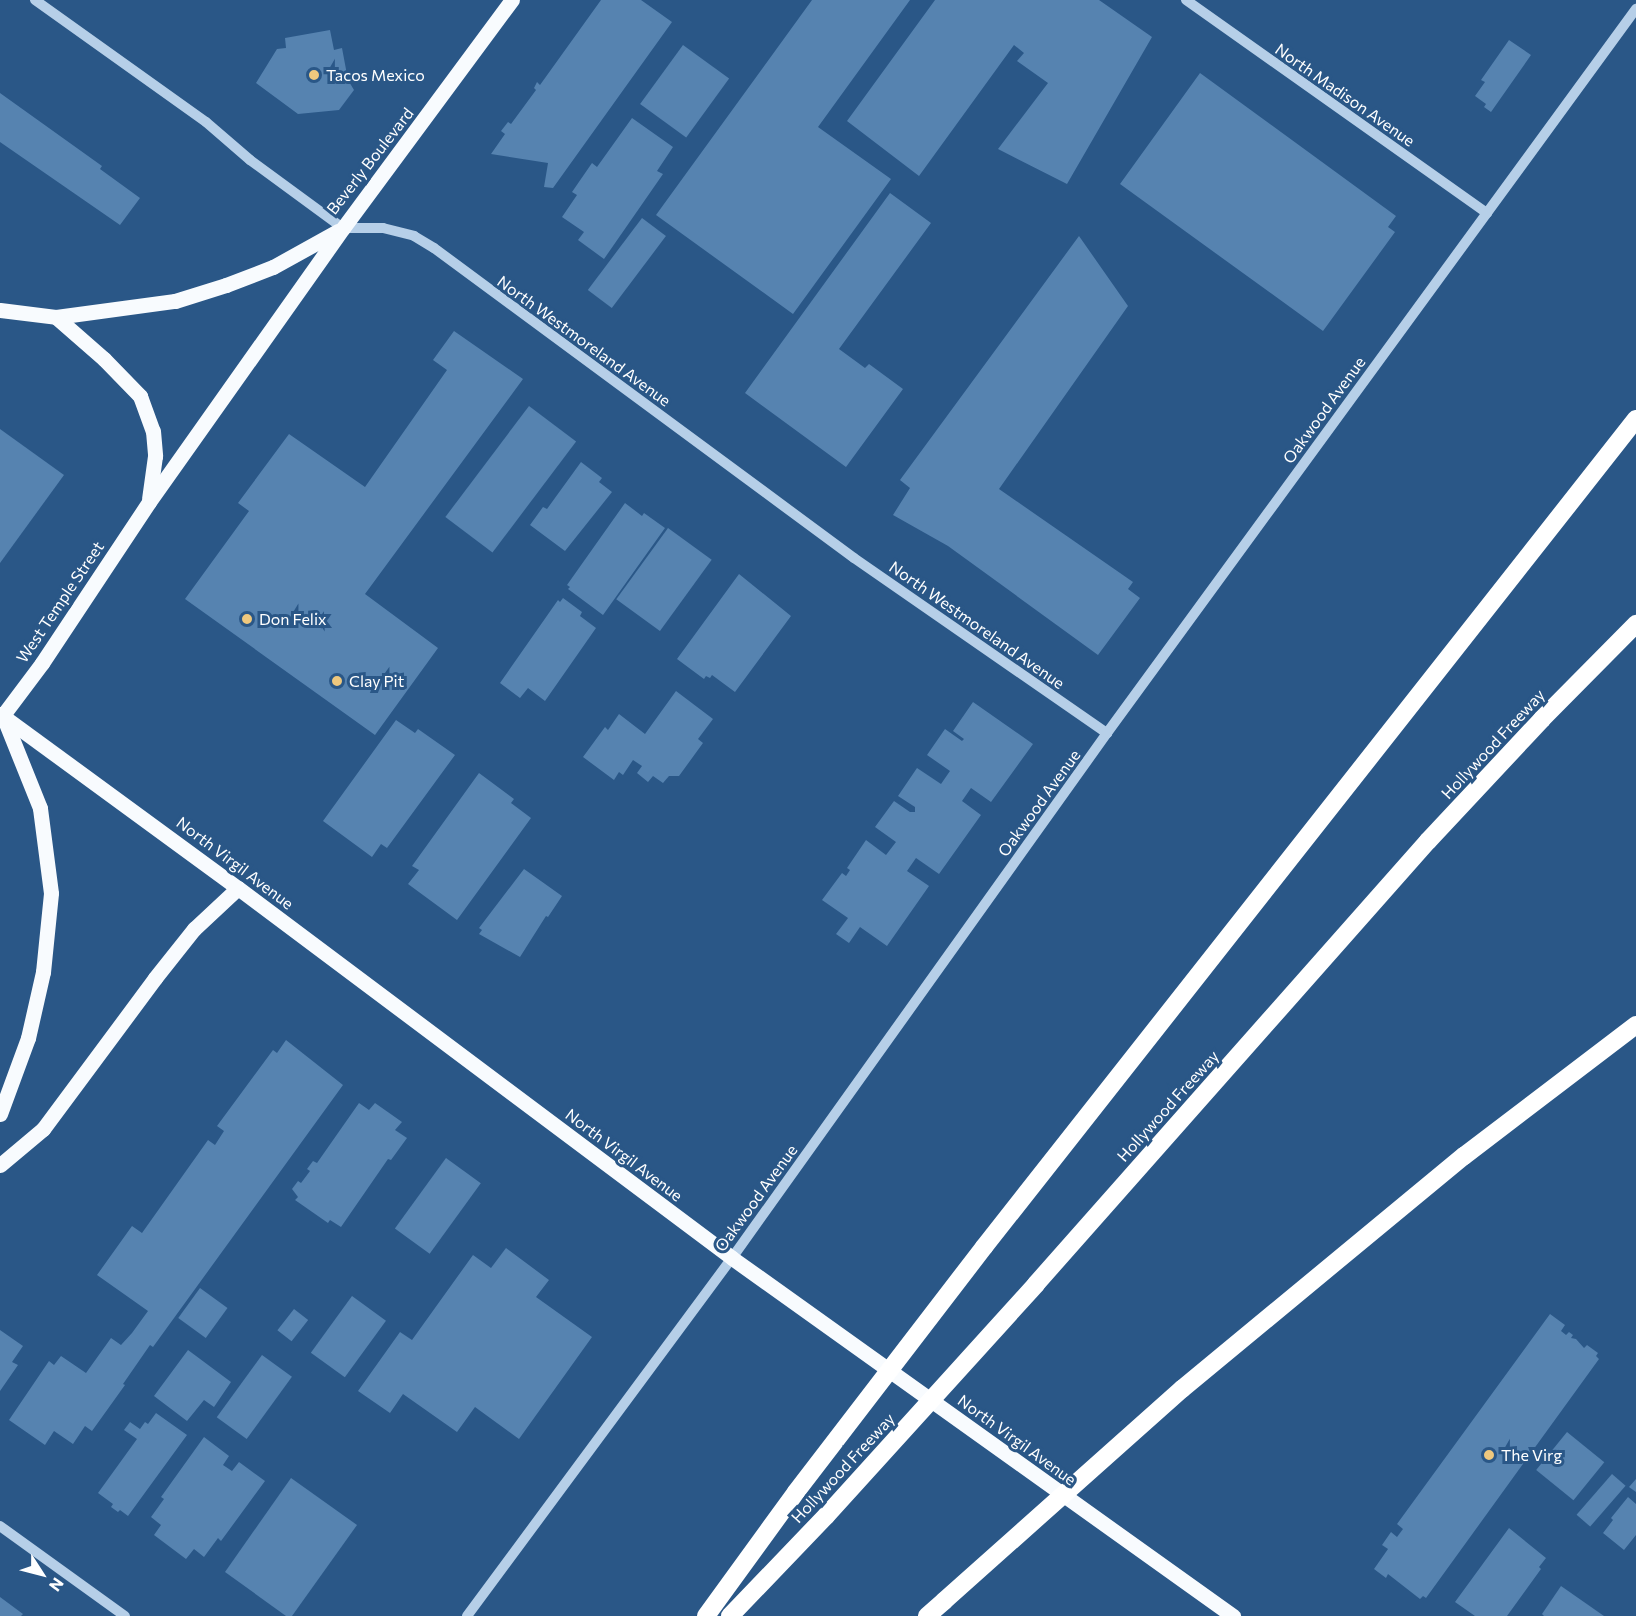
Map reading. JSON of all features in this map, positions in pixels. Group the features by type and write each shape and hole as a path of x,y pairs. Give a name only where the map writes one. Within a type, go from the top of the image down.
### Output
{"highway":[{"path":"706,1616 796,1492 984,1247 1636,419"},
{"name":"Hollywood Freeway","path":"730,1616 826,1516 1036,1284 1428,842 1542,719 1636,624"},
{"path":"927,1616 1182,1389 1464,1156 1636,1025"}],"main road":[{"name":"Beverly Boulevard","path":"0,310 56,317 175,301 273,267 343,228 512,0"},
{"name":"West Temple Street","path":"1,716 42,663 149,502 343,228"},
{"path":"56,317 104,359 140,396 153,431 155,456 149,502"},
{"path":"0,1114 28,1038 43,972 51,893 40,808 1,716"},
{"name":"North Virgil Avenue","path":"1,716 238,888 732,1258 1233,1616"},
{"path":"0,1165 43,1129 181,945 194,929 238,888"}],"street":[{"path":"35,0 206,122 250,160 343,228"},
{"name":"North Madison Avenue","path":"1186,0 1487,213"},
{"name":"Oakwood Avenue","path":"467,1616 732,1258 1107,733 1636,9"},
{"name":"North Westmoreland Avenue","path":"343,228 383,228 414,236 434,248 854,558 1107,733"},
{"path":"0,1526 125,1616"}],"building":[{"path":"601,0 641,0 672,22 553,188 544,187 548,163 491,154 505,134 501,131 508,122 511,124 536,90 534,88 537,82 540,85"},
{"path":"812,0 910,0 818,127 891,179 793,314 656,215"},
{"path":"935,0 1099,0 1152,37 1067,184 998,149 1048,83 1017,61 1024,53 1014,45 919,176 847,121"},
{"path":"330,30 334,50 342,48 348,80 354,90 339,110 298,114 256,83 277,49 286,48 285,38"},
{"path":"1509,40 1531,55 1491,112 1484,107 1486,104 1475,96 1485,82 1481,80"},
{"path":"683,45 729,79 686,138 640,104"},
{"path":"1200,73 1396,216 1388,227 1395,232 1323,331 1120,184"},
{"path":"0,93 102,166 100,169 140,198 120,225 0,142"},
{"path":"632,118 673,147 657,171 663,174 604,259 578,240 584,232 562,217 577,195 572,192 592,163 597,167"},
{"path":"890,193 931,223 839,349 865,368 869,364 903,389 846,467 745,393"},
{"path":"642,218 666,236 612,308 588,290"},
{"path":"1079,236 1128,306 999,489 1133,582 1128,589 1140,598 1098,655 948,546 893,515 910,488 900,480"},
{"path":"454,331 523,379 365,594 438,648 375,735 185,599 249,511 238,503 289,434 365,487 447,370 433,360"},
{"path":"529,406 576,442 492,553 445,517"},
{"path":"0,429 64,475 0,563"},
{"path":"581,462 602,478 599,482 612,492 565,551 530,525 543,507 547,509"},
{"path":"625,503 642,516 644,513 665,528 603,615 568,589 570,587 567,585"},
{"path":"668,528 712,560 660,631 616,599"},
{"path":"739,574 791,616 735,692 712,675 704,679 677,659"},
{"path":"563,598 582,612 580,616 596,628 545,701 528,688 520,698 500,683 558,600 560,602"},
{"path":"676,691 713,719 698,739 703,743 679,776 669,776 663,783 653,776 648,782 637,773 642,766 633,760 623,775 619,772 614,780 583,757 605,727 608,730 619,714 645,734"},
{"path":"973,702 1033,744 991,802 971,788 962,801 981,815 939,874 916,858 907,871 929,886 887,946 860,927 849,943 836,934 848,918 822,900 842,873 846,876 850,870 847,868 866,840 886,855 896,842 875,827 894,801 910,812 915,812 915,807 898,796 917,768 941,784 950,771 927,755 945,729 962,741 964,739 953,731"},
{"path":"396,720 415,733 418,729 455,755 387,848 381,844 372,857 323,821"},
{"path":"479,773 514,799 511,803 531,818 457,920 408,884 419,870 412,866"},
{"path":"524,869 562,896 548,917 546,916 520,957 479,934 482,930 479,928"},
{"path":"286,1040 343,1085 153,1347 150,1345 92,1431 85,1426 73,1444 54,1431 45,1445 9,1420 49,1361 54,1365 61,1356 86,1373 111,1338 121,1345 132,1333 148,1311 97,1275 132,1226 142,1233 208,1140 215,1145 224,1131 217,1126 273,1050 277,1053"},
{"path":"359,1103 369,1110 375,1103 402,1122 395,1130 407,1138 391,1160 388,1159 341,1227 330,1220 328,1223 295,1200 298,1197 292,1189 298,1181 301,1183 310,1171 307,1169 313,1161 317,1163"},
{"path":"446,1158 481,1183 430,1254 395,1228"},
{"path":"506,1248 549,1280 536,1297 592,1337 519,1439 475,1407 457,1432 403,1394 390,1413 358,1391 400,1332 412,1340 473,1255 491,1268"},
{"path":"200,1288 228,1308 206,1338 178,1318"},
{"path":"352,1296 386,1321 345,1377 311,1353"},
{"path":"294,1309 308,1320 292,1341 277,1330"},
{"name":"The Virg","path":"1550,1314 1565,1325 1561,1331 1566,1335 1569,1332 1573,1335 1571,1338 1576,1339 1584,1348 1587,1345 1598,1353 1596,1356 1599,1359 1426,1598 1423,1596 1420,1599 1388,1574 1386,1578 1374,1569 1388,1549 1382,1545 1391,1532 1397,1537 1403,1529 1397,1524"},
{"path":"0,1330 23,1346 12,1362 18,1365 0,1391"},
{"path":"188,1350 231,1382 214,1407 204,1400 187,1421 154,1396"},
{"path":"262,1355 292,1377 247,1439 217,1417"},
{"path":"156,1413 187,1435 128,1516 111,1507 113,1504 98,1493 137,1439 124,1430 130,1422 140,1429 145,1422 148,1424"},
{"path":"1567,1432 1604,1462 1573,1500 1536,1470"},
{"path":"204,1437 229,1456 223,1465 232,1471 239,1462 265,1481 221,1541 218,1538 204,1557 194,1549 186,1559 154,1535 161,1525 151,1517 164,1499 161,1497"},
{"path":"1612,1474 1626,1486 1590,1527 1577,1515"},
{"path":"291,1478 357,1525 292,1616 286,1616 225,1572"},
{"path":"1636,1479 1636,1492 1629,1487"},
{"path":"1628,1497 1636,1504 1636,1535 1624,1550 1603,1533 1613,1520 1611,1518"},
{"path":"1509,1528 1546,1558 1539,1567 1541,1569 1507,1616 1475,1616 1455,1602"},
{"path":"1561,1586 1604,1616 1544,1616 1542,1614"},
{"path":"0,1597 23,1614 21,1616 0,1616"}],"place":[{"name":"Tacos Mexico","path":"314,75"},
{"name":"Don Felix","path":"247,619"},
{"name":"Clay Pit","path":"337,681"},
{"name":"The Virg","path":"1489,1455"}]}
